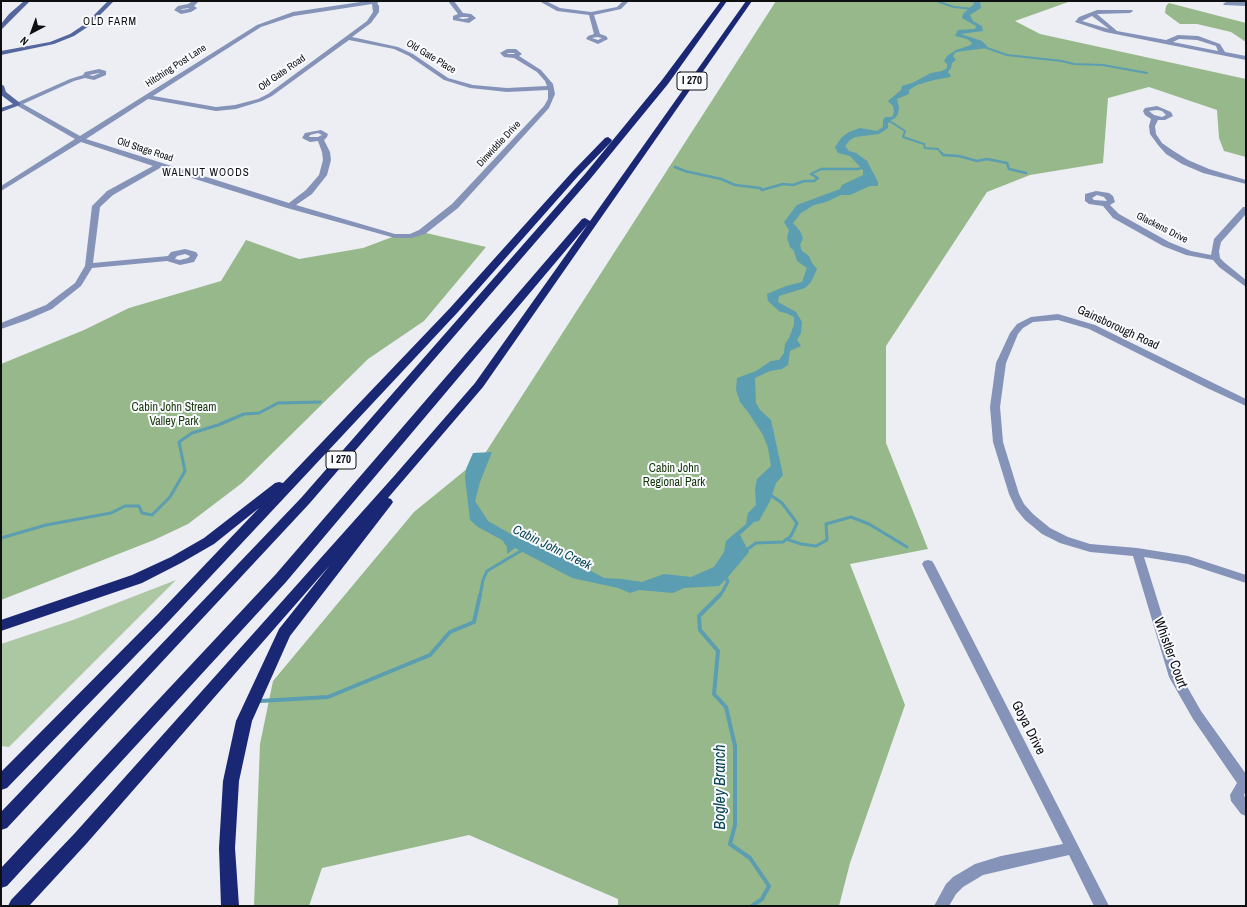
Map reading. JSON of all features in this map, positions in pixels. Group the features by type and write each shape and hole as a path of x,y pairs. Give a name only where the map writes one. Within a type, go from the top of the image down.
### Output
{"highway":[{"name":"I 270","path":"1,823 305,501 588,176 665,82 724,1"},
{"name":"I 270","path":"17,906 81,838 399,478 479,385 634,162 749,1"},
{"name":"I 270","path":"1,783 163,618 454,310 576,173 665,82"},
{"name":"I 270","path":"1,880 281,578 463,366 634,162"},
{"path":"1,626 137,579 176,560 208,541 316,456"},
{"path":"230,906 227,848 231,781 244,721 284,633 386,504 399,478"}],"street":[{"path":"1,28 11,15 27,1"},
{"path":"1,53 35,48 72,35 88,26 111,1"},
{"path":"190,6 196,1"},
{"name":"Old Gate Road","path":"147,97 208,108 230,108 247,105 270,95 348,38 374,17 376,9 374,1"},
{"name":"Hitching Post Lane","path":"1,189 264,23 293,14 378,1"},
{"path":"450,1 461,15"},
{"path":"542,1 559,10 590,14 619,8 626,1"},
{"path":"1226,4 1246,4"},
{"path":"1130,10 1093,14 1081,18 1078,22 1116,32 1246,58"},
{"path":"590,14 597,35"},
{"path":"1093,14 1116,32"},
{"path":"1167,42 1178,37 1198,38 1220,47 1222,53"},
{"name":"Old Gate Place","path":"348,38 396,48 411,55 446,79 472,87 507,90 551,88"},
{"path":"515,56 544,76 551,88"},
{"path":"1,110 85,76"},
{"name":"Old Stage Road","path":"1,86 4,93 18,104 80,139 290,206 395,236 411,236"},
{"name":"Dinwiddie Drive","path":"411,236 422,232 454,206 547,107 551,99 551,88"},
{"path":"1155,118 1152,126 1153,134 1160,144 1169,152 1184,162 1206,171 1246,182"},
{"path":"290,206 309,192 323,175 327,160 326,152 320,140"},
{"path":"1,326 40,311 57,301 78,284 89,266 95,210 99,202 110,193 159,165"},
{"name":"Glackens Drive","path":"1105,204 1116,216 1166,244 1189,253 1216,258"},
{"path":"1246,209 1217,241 1215,251 1216,258 1227,270 1246,284"},
{"path":"89,266 171,258"},
{"name":"Gainsborough Road","path":"1246,403 1079,322 1058,317 1039,319 1024,323 1014,332 1001,363 998,376 995,407 998,442 1014,494 1020,506 1039,526 1064,540 1105,550 1137,552 1188,560 1225,570 1246,579"},
{"name":"Whistler Court","path":"1137,552 1175,677 1197,715 1246,785 1238,790 1237,795 1238,801 1246,810"},
{"name":"Goya Drive","path":"928,564 1102,906"},
{"path":"940,906 951,889 958,882 980,869 1001,862 1073,848"}],"green space":[{"name":"Cabin John Regional Park","path":"776,1 1071,1 1015,21 1040,34 1246,79 1246,157 1224,151 1219,138 1217,110 1149,87 1108,98 1103,163 1030,175 987,192 886,346 886,443 928,549 850,564 905,705 850,863 839,906 618,906 618,899 469,835 322,868 309,906 254,906 260,744 273,681 414,512 484,455"},
{"path":"1169,3 1246,23 1246,42 1231,32 1197,24 1180,24 1165,13 1166,6"},
{"name":"Cabin John Stream Valley Park","path":"422,232 486,247 424,321 368,359 242,483 188,524 154,540 1,600 1,364 84,330 129,308 221,281 246,240 299,259 363,248 395,236 403,237"},
{"path":"176,580 9,747 1,746 1,644 73,620"}],"water":[{"path":"973,1 980,1 981,8 970,15 973,21 982,26 983,31 961,34 982,41 987,48 956,52 953,56 956,60 952,63 948,72 951,76 950,77 917,85 909,90 909,94 897,99 899,108 898,114 890,121 888,128 879,134 855,137 845,146 849,151 856,153 867,161 878,182 878,186 870,186 850,195 841,195 826,202 814,205 801,213 793,223 800,231 803,238 800,245 802,251 809,256 817,269 811,282 805,288 779,296 778,302 796,312 802,322 801,333 797,340 801,346 790,351 788,365 782,369 770,371 755,378 756,403 760,410 771,420 783,475 776,483 770,501 759,521 754,522 740,535 749,552 728,577 719,586 684,588 673,593 639,590 630,593 618,588 572,578 515,548 507,554 507,547 502,540 478,527 470,520 465,477 466,469 473,453 492,452 480,482 475,501 488,521 516,537 554,551 604,578 642,582 664,574 691,577 714,567 724,552 726,541 746,524 748,513 756,505 755,489 757,479 771,466 768,448 763,435 740,402 736,390 737,378 756,371 771,361 779,360 784,353 785,344 794,325 794,317 780,312 768,301 767,294 786,286 802,282 807,268 797,261 794,251 790,247 787,238 789,230 784,222 797,205 840,189 842,185 863,175 863,170 850,156 838,153 835,147 842,137 849,132 860,128 877,131 883,127 883,120 885,117 892,117 894,112 893,106 888,101 901,90 902,86 912,83 931,73 942,71 947,68 947,64 944,61 947,56 956,50 971,45 972,43 967,39 955,36 958,30 975,29 976,26 962,18 963,14 974,4"}],"waterway":[{"path":"939,2 954,7 974,9"},
{"path":"984,47 1007,55 1062,61 1074,64 1103,65 1147,73"},
{"path":"888,120 905,131 903,137 924,144 925,148 938,149 942,154"},
{"path":"942,153 943,155 959,156 977,161 987,159 1007,163 1009,169 1026,173"},
{"path":"675,167 685,171 721,179 735,185 760,188 762,190 783,184 793,185 804,181 814,181 818,178 811,174 821,169 858,169 864,167"},
{"path":"1,538 46,525 111,513 125,506 139,506 142,513 152,515 170,497 185,471 179,442 192,433 218,425 244,414 259,413 278,403 320,402"},
{"name":"Cabin John Creek","path":"769,494 782,503 797,523 791,536 787,539"},
{"path":"787,539 801,544 816,546 827,540 826,524 851,517 869,524 907,547"},
{"name":"Cabin John Creek","path":"745,551 756,543 783,542 787,539"},
{"path":"480,596 483,580 487,571 524,549"},
{"name":"Bogley Branch","path":"719,596 728,581 725,577"},
{"path":"260,701 328,697 430,655 450,632 474,622 480,595"},
{"name":"Bogley Branch","path":"719,596 699,616 700,630 718,651 714,694 726,707 735,746 735,825 730,844 750,858 769,886 762,899 752,906"}],"district":[{"name":"OLD FARM","path":"110,22"},
{"name":"WALNUT WOODS","path":"206,173"}]}
